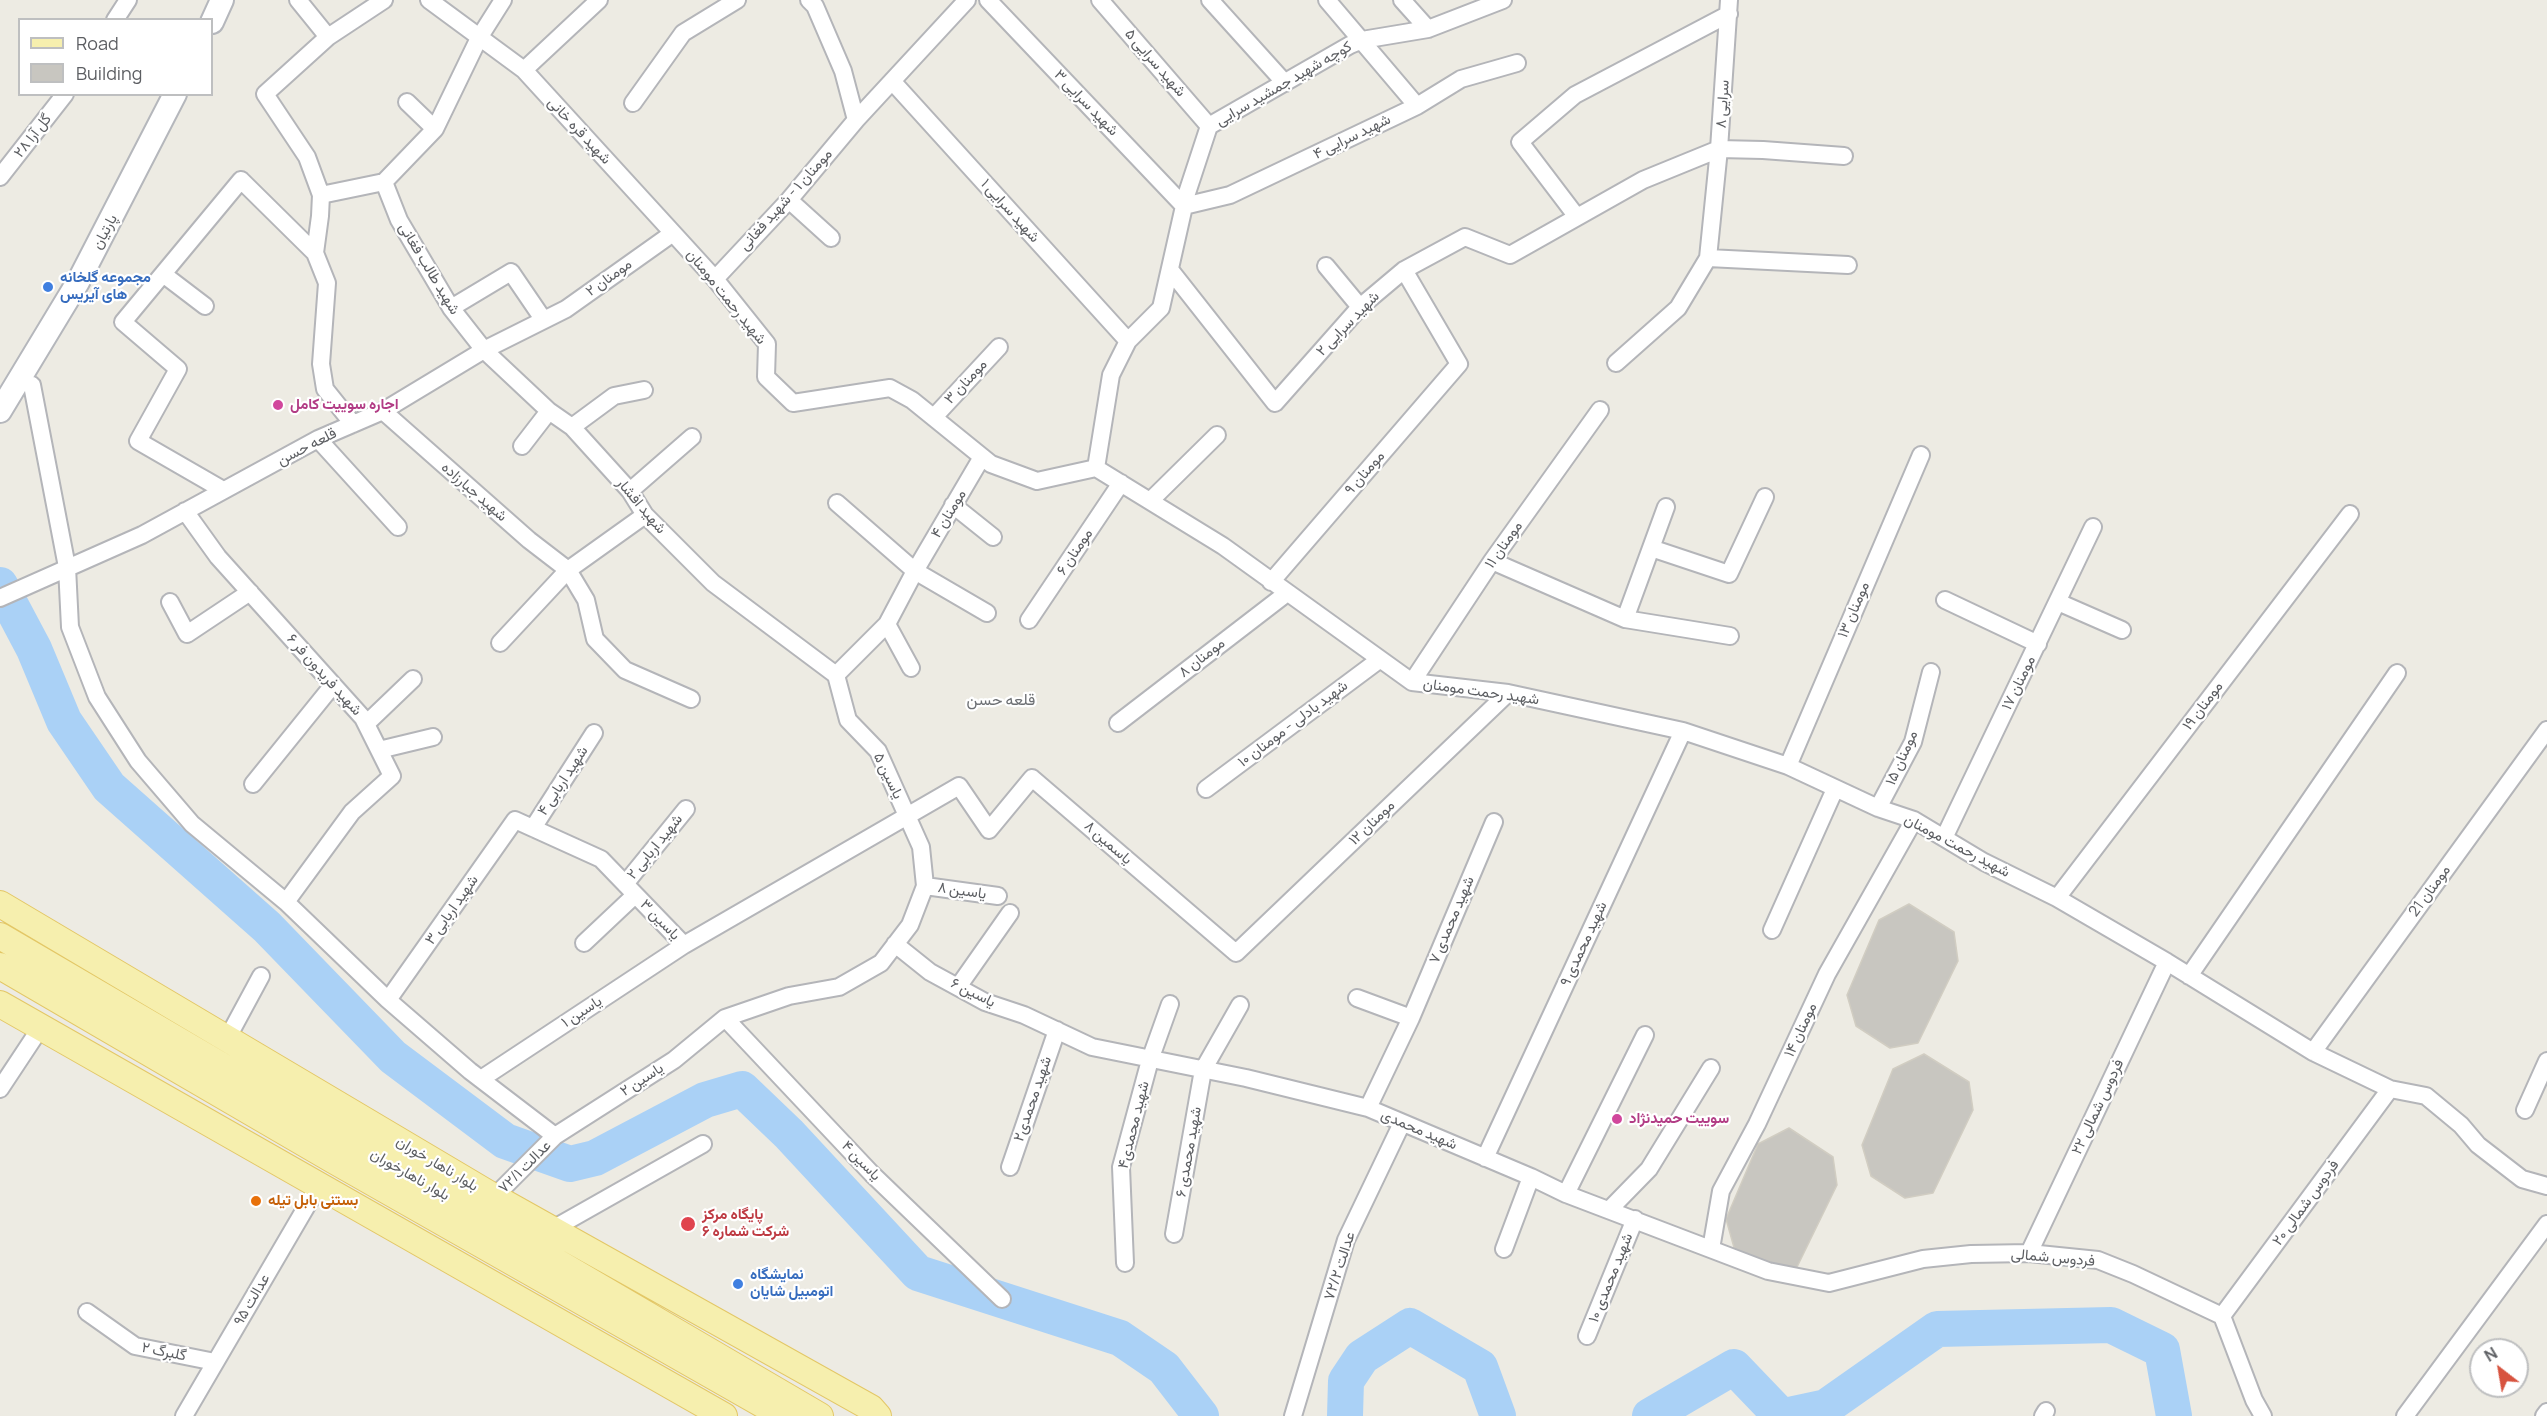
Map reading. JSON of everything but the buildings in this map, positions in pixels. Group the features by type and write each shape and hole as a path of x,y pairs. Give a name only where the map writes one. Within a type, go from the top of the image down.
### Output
{"main road":[{"path":"213,20 222,0"},
{"name":"پارتیان","path":"4,404 78,282 174,96"},
{"name":"بلوار ناهار خوران","path":"0,904 550,1230 871,1408 879,1416"},
{"name":"بلوار ناهارخوران","path":"0,936 820,1416"},
{"name":"بلوار ناهارخوران","path":"0,966 333,1160 783,1416"},
{"path":"0,1004 721,1415"}],"street":[{"path":"116,18 128,0"},
{"path":"298,0 328,37"},
{"path":"315,253 321,195 307,157 265,94 328,37 384,0"},
{"name":"شهید قره خانی","path":"429,0 524,70 673,232"},
{"path":"321,195 384,182 435,129 479,38 503,0"},
{"path":"524,70 599,0"},
{"path":"633,103 683,33 737,0"},
{"path":"809,0 815,6 843,71 856,120"},
{"name":"مومنان ۱ - شهید فغانی","path":"715,279 789,200 856,120 967,0"},
{"name":"شهید سرایی ۳","path":"988,0 1184,206"},
{"name":"شهید سرایی ۵","path":"1100,0 1209,126"},
{"path":"1210,0 1285,83"},
{"path":"1327,0 1417,106"},
{"path":"1402,0 1428,29"},
{"name":"کوچه شهید جمشید سرایی","path":"1096,468 1111,375 1128,341 1161,308 1184,206 1209,126 1362,40 1428,29 1500,1"},
{"path":"1577,217 1520,142 1575,95 1729,7"},
{"name":"سرایی ۸","path":"1643,180 1719,149 1729,7"},
{"name":"شهید سرایی ۴","path":"1184,206 1230,195 1417,106 1461,79 1517,63"},
{"name":"شهید سرایی ۱","path":"892,81 1128,341"},
{"name":"۲۸ گل آرا","path":"0,177 63,96"},
{"path":"407,102 435,129"},
{"path":"1616,363 1678,308 1708,258 1719,149 1844,156"},
{"path":"224,490 138,441 178,369 123,322 241,180 315,253 327,283 321,364 325,389 353,424"},
{"name":"شهید سرایی ۲","path":"1171,271 1275,403 1360,307 1404,270 1465,237 1510,255 1643,180"},
{"name":"شهید طالب فغانی","path":"384,182 399,220 451,308 484,350"},
{"path":"789,200 831,238"},
{"name":"شهید رحمت مومنان","path":"673,232 715,279 767,344 766,377 793,403 890,388 912,400 991,464 1037,481 1096,468 1223,546 1412,682 1508,693 1683,731 1788,765 1878,808 1914,820 1984,862 2057,898 2313,1052 2390,1089 2426,1096 2461,1125 2478,1145 2522,1179 2547,1186"},
{"name":"۲ مومنان","path":"543,319 566,309 673,232"},
{"path":"1708,258 1848,265"},
{"path":"1326,266 1360,307"},
{"name":"مومنان ۹","path":"1271,582 1459,364 1404,270"},
{"path":"451,308 511,272 543,319"},
{"path":"163,274 205,306"},
{"name":"قلعه حسن","path":"0,598 142,535 318,439 382,411 484,350 543,319"},
{"name":"مومنان ۳","path":"934,417 999,347"},
{"name":"شهید افشار","path":"484,350 549,411 572,427 630,491 645,515 713,583 836,675"},
{"path":"32,386 67,567 70,627 97,697 138,760 192,824 286,902 388,1000 550,1141"},
{"path":"572,427 614,396 644,390"},
{"name":"مومنان ۱۱","path":"1412,682 1492,561 1600,410"},
{"name":"شهید جبارزاده","path":"382,411 529,540 568,570"},
{"path":"522,446 549,411"},
{"path":"1150,501 1217,435"},
{"path":"630,491 692,437"},
{"path":"318,439 398,527"},
{"name":"مومنان ۱۳","path":"1788,765 1921,455"},
{"name":"۴ مومنان","path":"836,675 887,624 915,571 982,457"},
{"name":"مومنان ۶","path":"1029,621 1121,483"},
{"path":"1651,548 1729,574 1765,497"},
{"path":"837,503 915,571 987,614"},
{"path":"953,506 993,537"},
{"path":"1625,619 1666,507"},
{"name":"شهید فریدون فر ۶","path":"185,511 218,557 366,724 392,776 352,812 286,902"},
{"name":"مومنان ۱۹","path":"2057,898 2350,514"},
{"path":"500,643 568,570 645,515"},
{"name":"مومنان ۱۷","path":"1944,838 2093,527"},
{"path":"1492,561 1625,619 1730,636"},
{"path":"568,570 586,600 595,639 625,670 691,699"},
{"path":"170,602 187,634 250,592"},
{"name":"مومنان ۸","path":"1118,723 1287,593"},
{"path":"1945,600 2038,644"},
{"path":"2058,602 2122,630"},
{"path":"887,624 911,668"},
{"name":"شهید بادلی - مومنان ۱۰","path":"1206,789 1379,660"},
{"name":"مومنان ۱۵","path":"1878,808 1912,742 1931,672"},
{"path":"2189,976 2397,673"},
{"name":"یاسین ۵","path":"836,675 848,720 878,752 921,847 925,886"},
{"path":"366,724 413,679"},
{"path":"253,784 333,685"},
{"name":"مومنان ۱۲","path":"1236,953 1508,693"},
{"name":"مومنان 21","path":"2313,1052 2547,730"},
{"name":"۹ شهید محمدی","path":"1485,1158 1683,731"},
{"name":"شهید اربابی ۴","path":"533,828 594,733"},
{"path":"379,750 433,737"},
{"name":"یاسمین ۸","path":"989,830 1032,778 1236,953"},
{"name":"یاسین ۱","path":"481,1079 684,945 958,786 989,830"},
{"path":"1772,930 1835,789"},
{"name":"شهید اربابی ۲","path":"584,943 630,890 686,809"},
{"name":"یاسین ۳","path":"515,820 601,859 684,945"},
{"name":"شهید اربابی ۳","path":"388,1000 515,820"},
{"name":"مومنان ۱۴","path":"1711,1249 1721,1191 1757,1124 1827,974 1914,820"},
{"name":"شهید محمدی ۷","path":"1368,1108 1411,1018 1494,822"},
{"path":"725,1018 789,996 839,987 881,963 910,925 925,886"},
{"name":"یاسین ۸","path":"925,886 998,896"},
{"path":"958,987 1010,913"},
{"name":"یاسین ۶","path":"895,944 930,972 985,1002 1024,1015 1057,1030"},
{"name":"فردوس شمالی ۲۲","path":"2029,1253 2166,962"},
{"path":"226,1039 261,976"},
{"path":"1357,998 1411,1018"},
{"name":"شهید محمدی۴","path":"1125,1263 1121,1167 1150,1060 1170,1004"},
{"name":"۶ شهید محمدی","path":"1174,1234 1203,1070 1240,1005"},
{"name":"یاسین ۲","path":"550,1141 674,1060 725,1018"},
{"name":"یاسین ۴","path":"725,1018 872,1174 1002,1299"},
{"path":"0,1089 41,1027"},
{"name":"شهید محمدی","path":"1057,1030 1092,1047 1246,1078 1368,1108 1566,1194 1768,1271"},
{"name":"شهید محمدی۲","path":"1010,1167 1057,1030"},
{"path":"1566,1194 1645,1035"},
{"path":"2525,1110 2547,1061"},
{"path":"1609,1210 1649,1169 1711,1068"},
{"name":"فردوس شمالی ۲۰","path":"2222,1316 2390,1089"},
{"name":"عدالت ۷۲/۲","path":"1293,1416 1346,1240 1402,1123"},
{"name":"عدالت ۷۲/۱","path":"494,1197 550,1141"},
{"path":"550,1230 703,1144"},
{"path":"1504,1249 1531,1177"},
{"name":"عدالت ۹۵","path":"190,1414 215,1362 319,1185"},
{"name":"۱۰ شهید محمدی","path":"1587,1336 1635,1219"},
{"path":"2405,1416 2547,1224"},
{"name":"فردوس شمالی","path":"1768,1271 1829,1283 1923,1259 1971,1254 2029,1253 2098,1260 2222,1316"},
{"name":"گلبرگ ۲","path":"87,1312 135,1346 215,1362"},
{"path":"2222,1316 2254,1400 2264,1416"},
{"path":"2544,1416 2547,1412"}],"waterway":[{"path":"0,585 34,649 64,721 109,787 267,927 393,1057 505,1141 570,1164 595,1158 705,1100 742,1089 789,1134 918,1273 1120,1338 1164,1368 1201,1416"},
{"path":"1784,1416 1826,1407 1937,1329 2111,1325 2162,1350 2174,1416"},
{"path":"1345,1416 1346,1381 1362,1357 1410,1326 1480,1367 1498,1416"},
{"path":"1650,1416 1734,1367 1781,1416"}],"place":[{"name":"مجموعه گلخانه های آیریس","path":"48,287"},
{"name":"اجاره سوییت کامل","path":"278,405"},
{"name":"سوییت حمیدنژاد","path":"1617,1119"},
{"name":"بستنی بابل تیله","path":"256,1201"},
{"name":"پایگاه مرکز شرکت شماره ۶","path":"688,1224"},
{"name":"نمایشگاه اتومبیل شایان","path":"738,1284"}],"district":[{"name":"قلعه حسن","path":"1001,701"}]}
